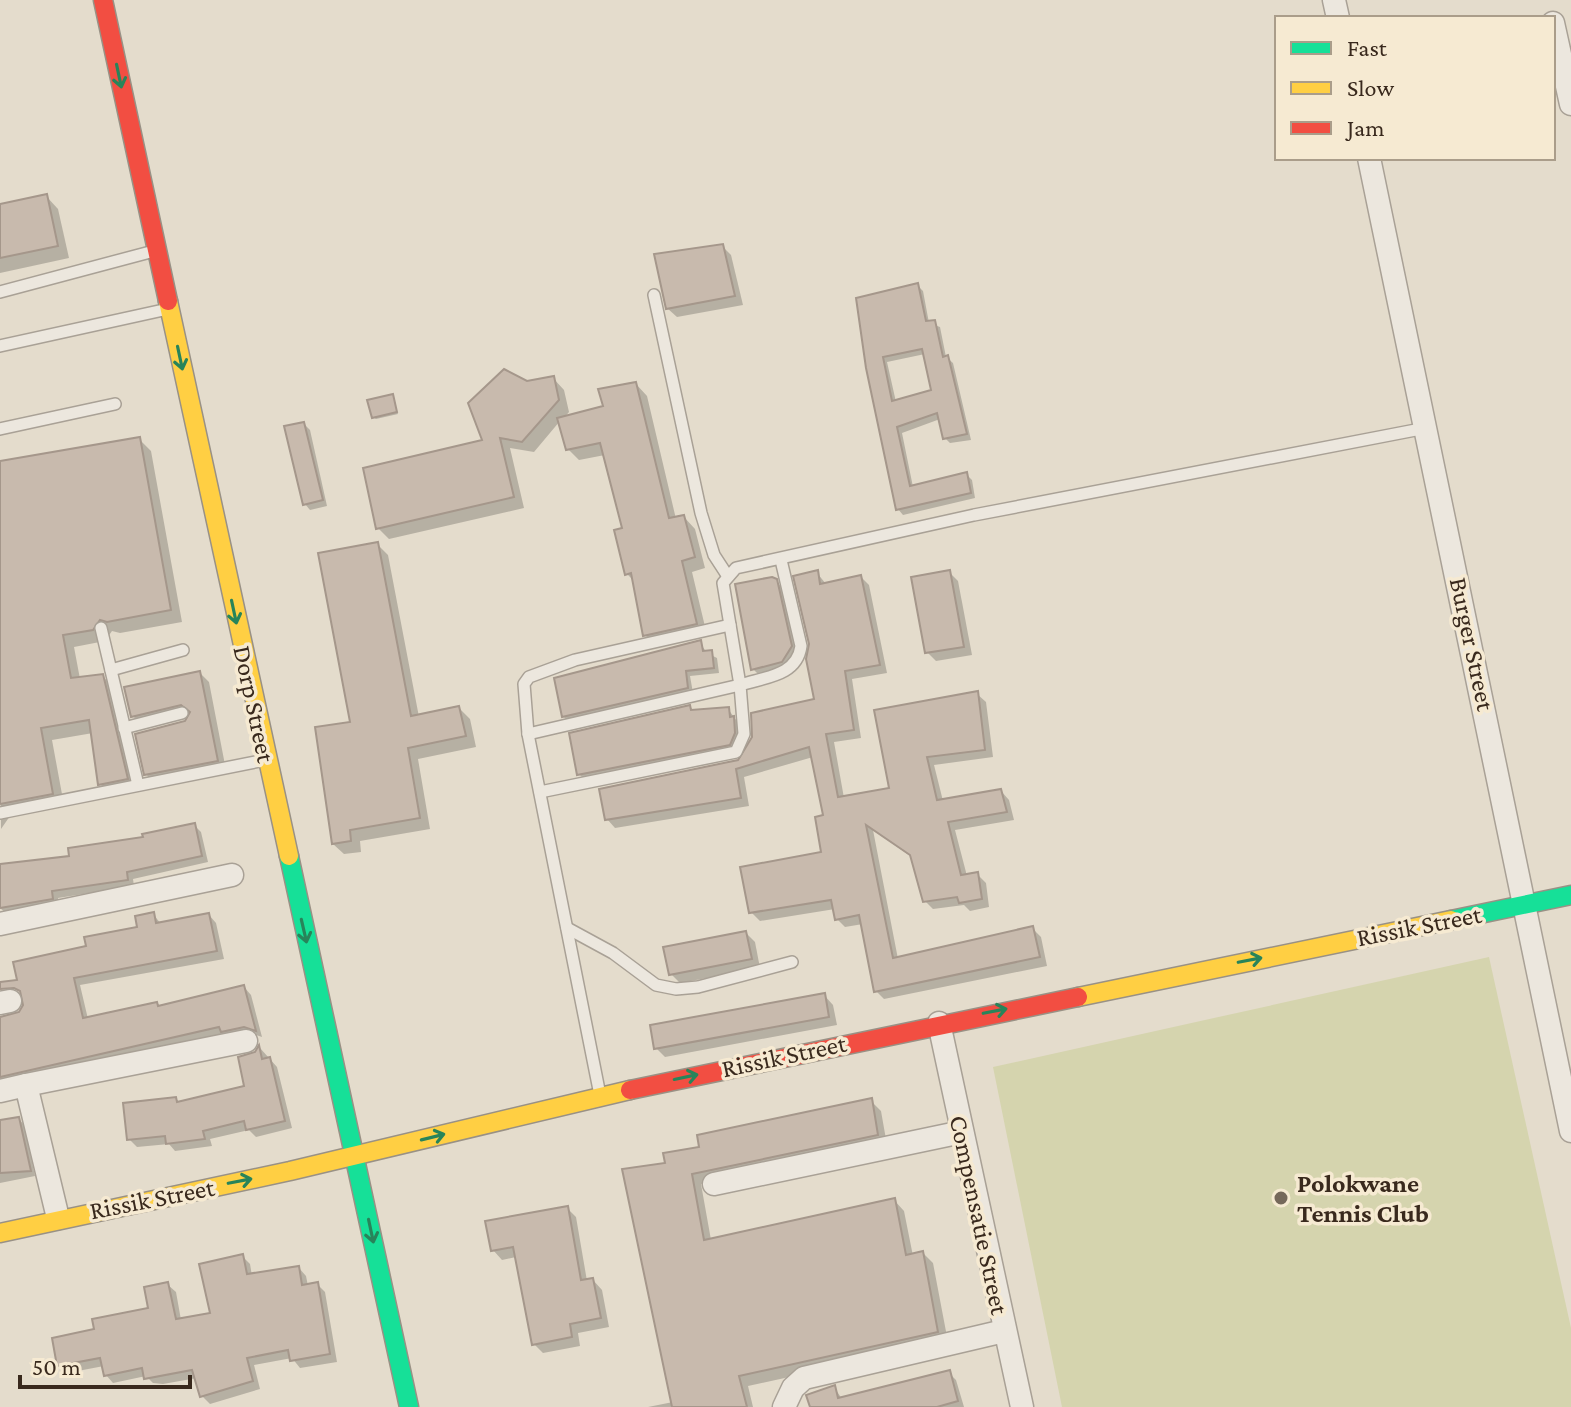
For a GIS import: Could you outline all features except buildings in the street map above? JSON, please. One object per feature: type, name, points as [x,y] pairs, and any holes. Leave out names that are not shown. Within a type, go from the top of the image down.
[{"type":"street","name":"Dorp Street","points":[[103,0],[266,759],[357,1154],[409,1407]]},
{"type":"street","points":[[1555,32],[1571,104]]},
{"type":"street","name":"Burger Street","points":[[1369,160],[1571,1131]]},
{"type":"street","points":[[0,924],[232,875]]},
{"type":"street","name":"Rissik Street","points":[[0,1233],[357,1154],[600,1096],[939,1023],[1571,895]]},
{"type":"street","name":"Compensatie Street","points":[[939,1023],[1022,1407]]},
{"type":"street","points":[[0,1091],[246,1041]]},
{"type":"street","points":[[26,1085],[58,1218]]},
{"type":"street","points":[[714,1184],[962,1132]]},
{"type":"street","points":[[784,1407],[793,1388],[804,1378],[1004,1331]]},
{"type":"lane","points":[[0,292],[157,250]]},
{"type":"lane","points":[[654,295],[701,513],[714,555],[727,575]]},
{"type":"lane","points":[[0,346],[169,309]]},
{"type":"lane","points":[[0,429],[115,404]]},
{"type":"lane","points":[[540,792],[736,752],[744,734],[740,685],[723,583],[736,568],[974,515],[1426,428]]},
{"type":"lane","points":[[528,734],[740,685],[794,667],[801,646],[781,560]]},
{"type":"lane","points":[[600,1096],[528,734],[524,693],[529,677],[575,660],[730,625]]},
{"type":"lane","points":[[101,628],[138,785]]},
{"type":"lane","points":[[111,670],[183,650]]},
{"type":"lane","points":[[124,728],[182,713]]},
{"type":"lane","points":[[0,813],[266,759]]},
{"type":"lane","points":[[567,928],[613,953],[656,985],[676,989],[698,987],[792,962]]},
{"type":"green space","name":"Polokwane Tennis Club","points":[[1489,957],[1571,1328],[1571,1407],[1062,1407],[993,1067]]},
{"type":"traffic: fast","points":[[289,856],[409,1407]]},
{"type":"traffic: fast","points":[[1451,920],[1571,895]]},
{"type":"traffic: slow","points":[[168,301],[289,856]]},
{"type":"traffic: slow","points":[[1078,997],[1451,920]]},
{"type":"traffic: slow","points":[[0,1233],[290,1171],[630,1090]]},
{"type":"traffic: jam","points":[[103,0],[168,301]]},
{"type":"traffic: jam","points":[[630,1090],[1078,997]]},
{"type":"place","name":"Polokwane Tennis Club","points":[[1281,1198]]}]
